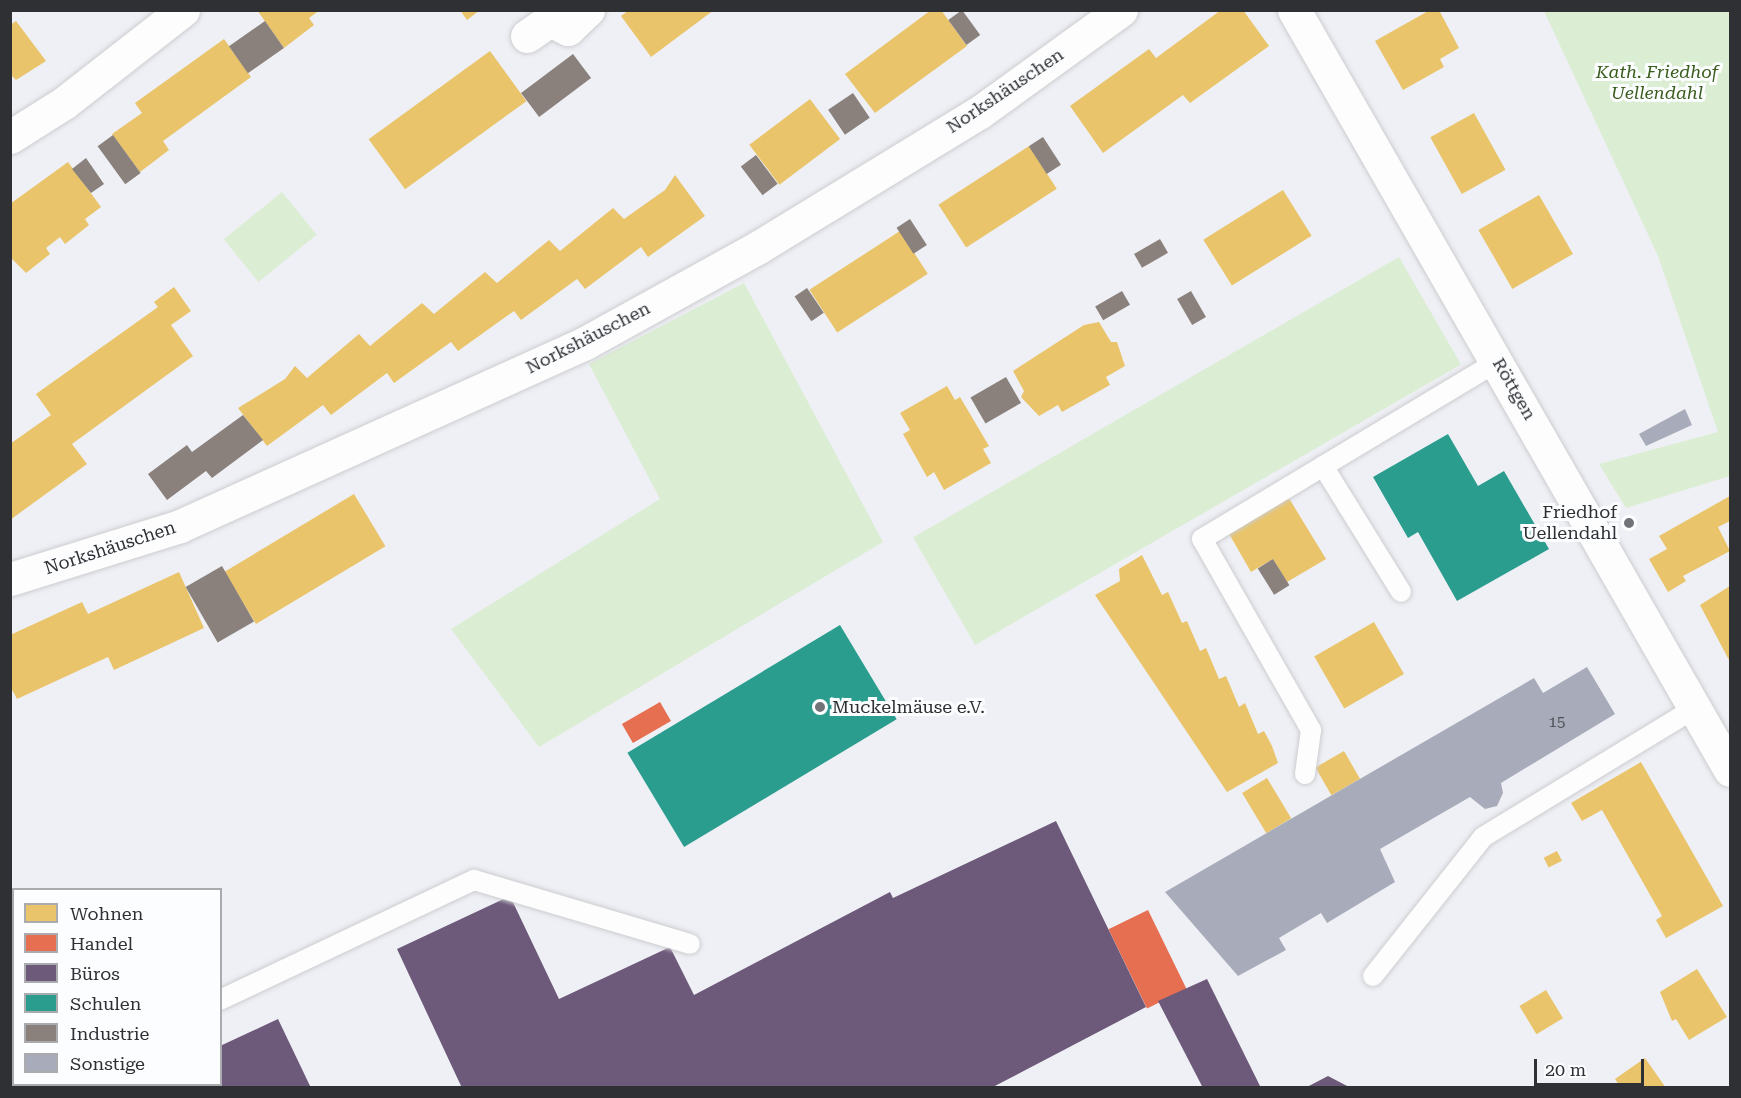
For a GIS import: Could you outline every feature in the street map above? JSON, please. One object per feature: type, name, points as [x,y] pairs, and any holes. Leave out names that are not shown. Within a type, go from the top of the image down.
[{"type":"street","points":[[10,137],[64,103],[183,10]]},
{"type":"street","points":[[526,36],[550,20],[568,29],[588,10]]},
{"type":"street","name":"Norkshäuschen","points":[[10,579],[180,526],[585,343],[757,248],[970,118],[1120,10]]},
{"type":"street","name":"Röttgen","points":[[1294,10],[1498,361],[1731,770]]},
{"type":"lane","points":[[1305,774],[1311,729],[1202,539],[1498,361]]},
{"type":"lane","points":[[1323,466],[1401,592]]},
{"type":"lane","points":[[1373,976],[1483,837],[1695,708]]},
{"type":"lane","points":[[222,999],[474,880],[690,944]]},
{"type":"green space","name":"Kath. Friedhof Uellendahl","points":[[1544,11],[1730,11],[1730,476],[1626,508],[1599,464],[1718,432],[1658,256]]},
{"type":"green space","points":[[282,192],[317,235],[258,282],[224,239]]},
{"type":"green space","points":[[1399,257],[1461,364],[975,645],[913,538]]},
{"type":"green space","points":[[744,283],[883,542],[539,747],[451,629],[660,499],[589,364]]},
{"type":"building: Wohnen","points":[[257,10],[320,10],[309,18],[314,25],[284,48]]},
{"type":"building: Wohnen","points":[[460,10],[480,10],[467,20]]},
{"type":"building: Wohnen","points":[[629,10],[714,10],[651,57],[621,16]]},
{"type":"building: Wohnen","points":[[931,10],[941,10],[967,46],[875,113],[845,74]]},
{"type":"building: Wohnen","points":[[1221,10],[1243,10],[1269,46],[1190,103],[1183,95],[1103,153],[1070,106],[1149,49],[1156,58]]},
{"type":"building: Wohnen","points":[[1430,10],[1439,10],[1459,48],[1440,59],[1444,67],[1403,90],[1375,41]]},
{"type":"building: Wohnen","points":[[16,21],[46,61],[16,80],[10,74],[10,25]]},
{"type":"building: Wohnen","points":[[224,39],[251,77],[163,141],[169,150],[140,172],[112,134],[142,113],[135,103]]},
{"type":"building: Wohnen","points":[[490,51],[526,101],[405,189],[369,139]]},
{"type":"building: Wohnen","points":[[810,99],[840,139],[779,185],[749,145]]},
{"type":"building: Wohnen","points":[[1474,113],[1506,170],[1462,194],[1430,137]]},
{"type":"building: Wohnen","points":[[1029,146],[1057,189],[966,248],[938,205]]},
{"type":"building: Wohnen","points":[[68,162],[101,207],[85,219],[89,225],[65,244],[60,237],[46,248],[50,254],[26,273],[10,257],[10,204]]},
{"type":"building: Wohnen","points":[[675,175],[705,216],[648,257],[641,247],[585,289],[577,279],[521,320],[514,311],[458,351],[451,342],[394,383],[387,373],[331,415],[323,405],[267,446],[238,408],[285,379],[295,366],[307,378],[359,334],[370,346],[422,303],[434,314],[485,272],[497,283],[549,240],[560,251],[613,208],[624,219],[665,190]]},
{"type":"building: Wohnen","points":[[1283,190],[1312,236],[1232,286],[1203,240]]},
{"type":"building: Wohnen","points":[[1539,195],[1573,254],[1512,289],[1478,230]]},
{"type":"building: Wohnen","points":[[900,231],[928,274],[837,333],[809,290]]},
{"type":"building: Wohnen","points":[[174,287],[191,311],[171,325],[193,356],[72,444],[87,464],[10,520],[10,444],[51,415],[36,394],[158,307],[154,302]]},
{"type":"building: Wohnen","points":[[1099,322],[1111,342],[1117,342],[1125,366],[1106,377],[1110,385],[1062,412],[1058,405],[1039,416],[1021,397],[1024,391],[1013,371],[1084,325]]},
{"type":"building: Wohnen","points":[[947,386],[955,400],[960,397],[989,446],[983,449],[991,463],[944,490],[934,472],[927,477],[903,434],[910,430],[900,413]]},
{"type":"building: Wohnen","points":[[354,494],[385,546],[256,624],[225,572]]},
{"type":"building: Wohnen","points":[[1287,495],[1326,559],[1287,582],[1273,559],[1251,572],[1228,532]]},
{"type":"building: Wohnen","points":[[1730,496],[1730,521],[1718,527],[1730,551],[1683,576],[1686,581],[1668,592],[1649,559],[1667,549],[1659,536]]},
{"type":"building: Wohnen","points":[[1142,555],[1162,595],[1168,592],[1182,623],[1187,621],[1200,651],[1206,648],[1219,679],[1226,676],[1239,707],[1245,703],[1258,734],[1264,731],[1272,746],[1278,763],[1227,792],[1095,595],[1120,581],[1119,569]]},
{"type":"building: Wohnen","points":[[179,572],[204,628],[114,670],[108,657],[17,699],[10,686],[10,635],[82,602],[88,614]]},
{"type":"building: Wohnen","points":[[1730,586],[1730,662],[1700,605]]},
{"type":"building: Wohnen","points":[[1374,622],[1404,674],[1344,708],[1314,656]]},
{"type":"building: Wohnen","points":[[1344,751],[1360,779],[1331,795],[1315,768]]},
{"type":"building: Wohnen","points":[[1641,762],[1723,906],[1666,938],[1656,920],[1662,916],[1602,810],[1582,821],[1571,803]]},
{"type":"building: Wohnen","points":[[1267,778],[1291,818],[1266,833],[1242,793]]},
{"type":"building: Wohnen","points":[[1557,851],[1562,861],[1549,868],[1544,858]]},
{"type":"building: Wohnen","points":[[1697,969],[1727,1017],[1689,1040],[1676,1019],[1672,1021],[1660,992]]},
{"type":"building: Wohnen","points":[[1546,990],[1563,1018],[1536,1034],[1519,1006]]},
{"type":"building: Wohnen","points":[[1645,1058],[1666,1088],[1621,1088],[1615,1079]]},
{"type":"building: Handel","points":[[660,702],[671,721],[633,743],[622,724]]},
{"type":"building: Handel","points":[[1148,910],[1187,989],[1147,1008],[1108,929]]},
{"type":"building: Büros","points":[[1056,821],[1146,1007],[991,1088],[462,1088],[397,949],[510,896],[559,999],[670,947],[694,995],[890,892],[893,898]]},
{"type":"building: Büros","points":[[1207,979],[1261,1088],[1203,1088],[1158,1001]]},
{"type":"building: Büros","points":[[278,1019],[311,1088],[217,1088],[217,1086],[222,1086],[222,1045]]},
{"type":"building: Büros","points":[[1328,1076],[1351,1088],[1305,1088]]},
{"type":"building: Schulen","points":[[1448,434],[1478,486],[1504,471],[1549,549],[1457,601],[1418,532],[1408,538],[1373,477]]},
{"type":"building: Schulen","points":[[840,625],[897,719],[684,847],[627,753]]},
{"type":"building: Industrie","points":[[962,10],[980,35],[966,45],[948,20]]},
{"type":"building: Industrie","points":[[265,21],[284,48],[248,73],[229,46]]},
{"type":"building: Industrie","points":[[573,54],[591,78],[539,117],[521,93]]},
{"type":"building: Industrie","points":[[853,93],[870,118],[845,135],[828,110]]},
{"type":"building: Industrie","points":[[113,135],[141,173],[125,184],[98,146]]},
{"type":"building: Industrie","points":[[1043,137],[1061,165],[1047,174],[1029,146]]},
{"type":"building: Industrie","points":[[756,155],[778,184],[762,195],[741,166]]},
{"type":"building: Industrie","points":[[86,158],[104,184],[91,193],[72,169]]},
{"type":"building: Industrie","points":[[910,219],[927,245],[913,254],[897,228]]},
{"type":"building: Industrie","points":[[1160,239],[1168,253],[1142,268],[1134,254]]},
{"type":"building: Industrie","points":[[807,288],[824,313],[811,321],[795,296]]},
{"type":"building: Industrie","points":[[1122,291],[1130,305],[1103,320],[1095,306]]},
{"type":"building: Industrie","points":[[1191,291],[1206,317],[1192,325],[1177,299]]},
{"type":"building: Industrie","points":[[1006,377],[1021,403],[985,423],[970,398]]},
{"type":"building: Industrie","points":[[243,415],[263,440],[212,478],[206,471],[167,500],[148,474],[187,445],[192,452]]},
{"type":"building: Industrie","points":[[1273,559],[1289,585],[1274,595],[1258,569]]},
{"type":"building: Industrie","points":[[222,566],[254,621],[218,642],[186,587]]},
{"type":"building: Sonstige","points":[[1685,409],[1692,425],[1646,446],[1639,434]]},
{"type":"building: Sonstige","points":[[1587,667],[1615,714],[1501,783],[1503,793],[1497,806],[1485,809],[1470,797],[1380,849],[1395,882],[1327,923],[1321,913],[1279,938],[1286,950],[1238,976],[1165,892],[1534,678],[1543,693]]},
{"type":"place","name":"Friedhof Uellendahl","points":[[1629,523]]},
{"type":"place","name":"Muckelmäuse e.V.","points":[[820,707]]}]
